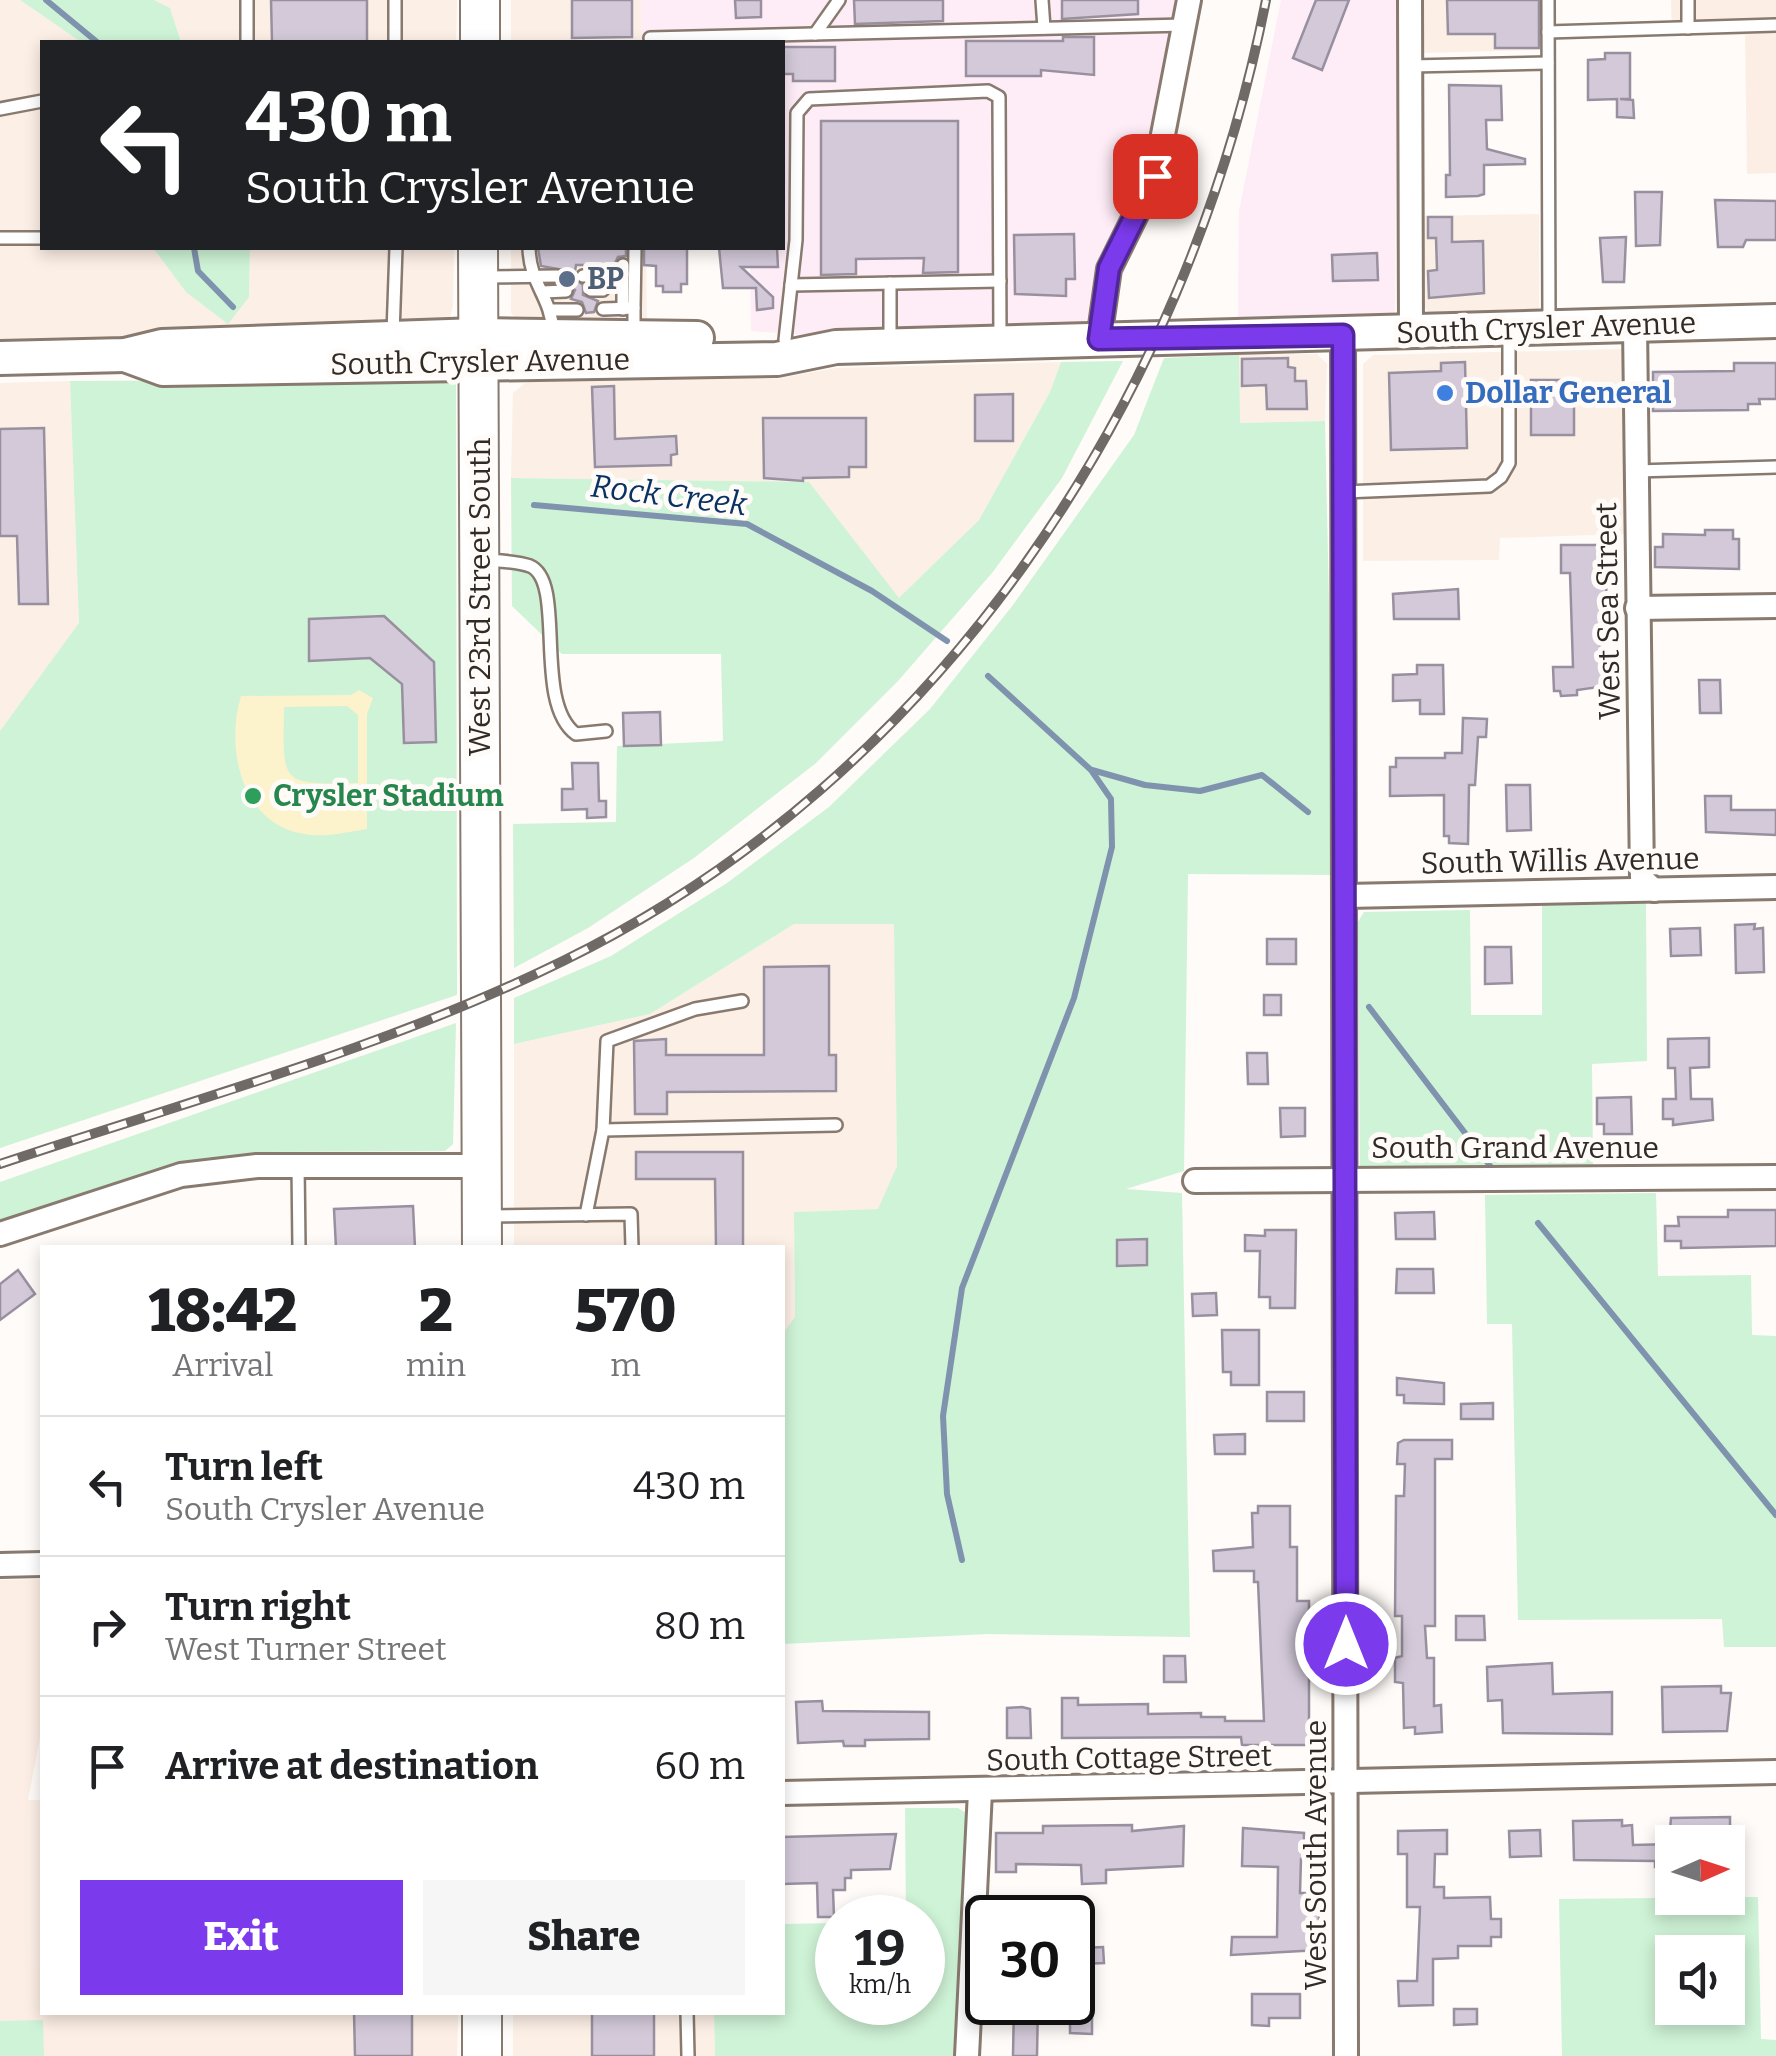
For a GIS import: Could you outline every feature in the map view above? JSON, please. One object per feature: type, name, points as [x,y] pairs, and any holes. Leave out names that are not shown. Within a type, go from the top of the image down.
[{"type":"main road","points":[[480,0],[480,40]]},
{"type":"main road","name":"West 23rd Street South","points":[[478,262],[482,1232]]},
{"type":"main road","name":"South Crysler Avenue","points":[[125,355],[163,369],[478,348],[552,323],[621,314],[836,348]]},
{"type":"main road","name":"South Crysler Avenue","points":[[0,358],[125,355],[162,346],[393,338],[478,348],[777,358],[836,348],[890,346],[1776,321]]},
{"type":"main road","points":[[482,2015],[482,2056]]},
{"type":"street","points":[[1099,339],[1109,268],[1155,176],[1190,0]]},
{"type":"street","points":[[1410,0],[1411,332]]},
{"type":"street","name":"West Sea Street","points":[[1635,326],[1642,879],[1654,890]]},
{"type":"street","name":"West South Avenue","points":[[1343,335],[1346,2056]]},
{"type":"street","points":[[1638,608],[1776,606]]},
{"type":"street","name":"South Willis Avenue","points":[[1346,896],[1776,886]]},
{"type":"street","points":[[0,1234],[172,1176],[298,1165],[482,1166]]},
{"type":"street","name":"South Grand Avenue","points":[[1194,1181],[1776,1177]]},
{"type":"street","points":[[0,1565],[40,1564]]},
{"type":"street","name":"South Cottage Street","points":[[785,1793],[1776,1772]]},
{"type":"street","points":[[967,2056],[980,1791]]},
{"type":"lane","points":[[247,40],[248,0]]},
{"type":"lane","points":[[394,0],[396,40]]},
{"type":"lane","points":[[815,34],[839,0]]},
{"type":"lane","points":[[1042,0],[1044,28]]},
{"type":"lane","points":[[1548,0],[1549,328]]},
{"type":"lane","points":[[1688,0],[1688,28]]},
{"type":"lane","points":[[650,38],[1184,25]]},
{"type":"lane","points":[[1548,32],[1776,26]]},
{"type":"lane","points":[[1411,66],[1548,63]]},
{"type":"lane","points":[[785,340],[791,285],[797,113],[809,99],[988,91],[998,97],[1000,342]]},
{"type":"lane","points":[[0,110],[40,101]]},
{"type":"lane","points":[[0,238],[40,238]]},
{"type":"lane","points":[[393,338],[396,250]]},
{"type":"lane","points":[[529,250],[530,275],[542,292],[552,323],[577,310]]},
{"type":"lane","points":[[621,314],[635,250]]},
{"type":"lane","points":[[478,262],[530,275],[553,272]]},
{"type":"lane","points":[[621,314],[623,265]]},
{"type":"lane","points":[[582,276],[596,275],[597,290],[621,314]]},
{"type":"lane","points":[[791,285],[1000,281]]},
{"type":"lane","points":[[890,283],[890,346]]},
{"type":"lane","points":[[542,292],[566,291]]},
{"type":"lane","points":[[1344,492],[1489,486],[1501,478],[1508,463],[1509,329]]},
{"type":"lane","points":[[1636,471],[1776,467]]},
{"type":"lane","points":[[480,559],[529,566],[539,572],[546,592],[558,713],[576,734],[606,731]]},
{"type":"lane","points":[[586,1215],[602,1130],[607,1040],[696,1009],[742,1001]]},
{"type":"lane","points":[[602,1130],[836,1125]]},
{"type":"lane","points":[[298,1165],[298,1245]]},
{"type":"lane","points":[[482,1232],[586,1215],[631,1214],[632,1245]]},
{"type":"lane","points":[[688,2015],[688,2056]]},
{"type":"shaded area","points":[[0,0],[20,0],[78,40],[40,40],[40,250],[154,250],[186,292],[249,297],[250,250],[454,250],[453,307],[448,323],[0,345]]},
{"type":"shaded area","points":[[154,0],[457,0],[456,40],[180,40],[170,8]]},
{"type":"shaded area","points":[[511,0],[641,0],[642,40],[511,40]]},
{"type":"shaded area","points":[[641,0],[1180,0],[1139,188],[1110,247],[1087,319],[1076,326],[809,335],[751,331],[750,250],[785,250],[785,40],[642,40]]},
{"type":"shaded area","points":[[1281,0],[1397,0],[1395,311],[1382,321],[1238,324],[1239,211]]},
{"type":"shaded area","points":[[1423,0],[1540,0],[1540,50],[1424,53]]},
{"type":"shaded area","points":[[1671,0],[1776,0],[1776,173],[1747,174],[1745,35],[1672,36]]},
{"type":"shaded area","points":[[1539,214],[1539,311],[1430,313],[1423,306],[1422,216]]},
{"type":"shaded area","points":[[511,250],[646,250],[647,327],[523,325],[511,313]]},
{"type":"shaded area","points":[[1624,349],[1626,534],[1500,538],[1499,560],[1363,561],[1363,364],[1373,355]]},
{"type":"shaded area","points":[[1317,354],[1327,364],[1325,421],[1239,423],[1239,355]]},
{"type":"shaded area","points":[[1061,362],[1050,392],[979,520],[899,599],[808,482],[511,478],[513,393],[525,383],[549,378],[775,379],[836,368]]},
{"type":"shaded area","points":[[70,381],[79,624],[0,731],[0,383]]},
{"type":"shaded area","points":[[794,924],[895,924],[897,1166],[879,1209],[794,1212],[795,1318],[785,1334],[785,1245],[514,1245],[514,1044],[650,1014]]},
{"type":"shaded area","points":[[40,1579],[40,1737],[28,1800],[29,1967],[40,1968],[40,2015],[458,2015],[457,2056],[0,2056],[0,1580]]},
{"type":"shaded area","points":[[28,1800],[40,1800],[40,1968],[29,1968]]},
{"type":"shaded area","points":[[513,2015],[714,2015],[715,2056],[513,2056]]},
{"type":"green space","points":[[20,0],[154,0],[170,8],[180,40],[78,40]]},
{"type":"green space","points":[[154,250],[250,250],[249,297],[228,324],[186,292]]},
{"type":"green space","points":[[1239,355],[1240,423],[1325,421],[1335,875],[1188,874],[1184,1171],[1126,1189],[1182,1193],[1190,1637],[988,1634],[785,1644],[785,1331],[795,1317],[794,1212],[878,1209],[897,1166],[894,924],[794,924],[650,1014],[514,1044],[514,998],[611,956],[727,883],[829,807],[930,709],[1013,605],[1134,435],[1164,358]]},
{"type":"green space","points":[[1123,361],[1062,478],[992,573],[898,681],[816,763],[694,858],[588,928],[514,968],[513,824],[616,822],[617,746],[723,741],[721,654],[562,654],[512,606],[511,478],[809,482],[899,598],[979,520],[1050,392],[1061,362]]},
{"type":"green space","points":[[456,379],[457,995],[0,1148],[0,731],[79,623],[70,381]]},
{"type":"green space","points":[[1646,901],[1647,1061],[1592,1064],[1593,1165],[1370,1172],[1360,1166],[1358,922],[1364,912],[1470,910],[1471,1015],[1542,1015],[1542,905]]},
{"type":"green space","points":[[456,1023],[453,1144],[445,1151],[261,1152],[186,1163],[0,1221],[0,1182]]},
{"type":"green space","points":[[1656,1193],[1658,1276],[1751,1275],[1752,1335],[1776,1336],[1776,1647],[1724,1647],[1722,1619],[1518,1620],[1512,1324],[1487,1324],[1485,1195]]},
{"type":"green space","points":[[905,1808],[958,1808],[968,1814],[954,2056],[715,2056],[714,2015],[785,2015],[785,1924],[815,1923],[815,2025],[945,2025],[945,1895],[906,1895]]},
{"type":"green space","points":[[1745,1897],[1758,1897],[1761,2039],[1776,2040],[1776,2056],[1562,2056],[1559,1899],[1655,1898],[1655,1915],[1745,1915]]},
{"type":"green space","points":[[43,2020],[44,2056],[0,2056],[0,2021]]},
{"type":"sand","points":[[359,690],[373,698],[367,714],[367,829],[319,835],[283,827],[265,816],[243,781],[235,738],[241,696],[351,695]],"holes":[[[347,706],[358,715],[358,783],[313,783],[291,775],[284,752],[284,707]]]},
{"type":"building","points":[[271,0],[367,0],[367,40],[272,40]]},
{"type":"building","points":[[572,0],[632,0],[632,37],[572,38]]},
{"type":"building","points":[[735,0],[761,0],[761,17],[736,18]]},
{"type":"building","points":[[854,0],[943,0],[943,21],[855,24]]},
{"type":"building","points":[[1062,0],[1138,0],[1138,14],[1062,19]]},
{"type":"building","points":[[1316,0],[1349,0],[1322,70],[1293,58]]},
{"type":"building","points":[[1447,0],[1539,0],[1539,48],[1495,48],[1495,34],[1448,34]]},
{"type":"building","points":[[1063,37],[1094,37],[1094,75],[1041,70],[1041,76],[966,76],[966,41],[1063,41]]},
{"type":"building","points":[[785,47],[835,47],[835,81],[793,81],[793,74],[785,74]]},
{"type":"building","points":[[1605,53],[1630,53],[1630,99],[1620,99],[1633,100],[1634,118],[1617,117],[1617,99],[1588,100],[1588,60],[1605,59]]},
{"type":"building","points":[[1449,85],[1501,86],[1502,120],[1486,120],[1487,149],[1525,159],[1525,164],[1484,165],[1484,194],[1478,196],[1446,197],[1446,175],[1450,175]]},
{"type":"building","points":[[821,121],[958,121],[958,272],[923,273],[924,258],[856,259],[856,274],[821,275]]},
{"type":"building","points":[[1635,192],[1662,192],[1660,245],[1636,246]]},
{"type":"building","points":[[1715,200],[1776,201],[1776,240],[1746,240],[1743,247],[1718,247]]},
{"type":"building","points":[[1428,217],[1452,217],[1452,242],[1483,241],[1484,293],[1429,298],[1428,271],[1437,270],[1436,238],[1428,238]]},
{"type":"building","points":[[1074,234],[1075,279],[1066,279],[1066,296],[1015,294],[1014,235]]},
{"type":"building","points":[[1626,237],[1624,282],[1603,282],[1600,238]]},
{"type":"building","points":[[538,250],[626,250],[626,256],[618,257],[614,265],[576,265],[574,278],[583,285],[583,295],[598,301],[594,312],[586,313],[582,302],[571,299],[575,290],[564,282],[564,270],[541,266]]},
{"type":"building","points":[[644,250],[687,250],[687,284],[681,284],[681,292],[663,292],[663,286],[656,286],[656,266],[644,265]]},
{"type":"building","points":[[719,250],[777,250],[778,267],[741,267],[773,297],[773,308],[757,310],[756,288],[723,288]]},
{"type":"building","points":[[1377,253],[1378,280],[1333,281],[1332,255]]},
{"type":"building","points":[[1288,358],[1288,367],[1295,368],[1295,381],[1306,381],[1307,409],[1267,409],[1266,385],[1242,386],[1242,359]]},
{"type":"building","points":[[1465,362],[1467,448],[1391,450],[1389,373],[1441,371],[1441,363]]},
{"type":"building","points":[[1734,363],[1776,363],[1776,399],[1759,399],[1760,404],[1748,404],[1748,410],[1653,411],[1653,372],[1734,371]]},
{"type":"building","points":[[1531,380],[1574,380],[1574,435],[1531,435]]},
{"type":"building","points":[[614,386],[615,439],[676,436],[677,454],[671,455],[671,465],[595,467],[592,387]]},
{"type":"building","points":[[1013,394],[1013,441],[975,441],[975,395]]},
{"type":"building","points":[[763,418],[866,418],[866,467],[849,467],[849,477],[803,481],[764,478]]},
{"type":"building","points":[[44,428],[48,604],[19,604],[17,536],[0,536],[0,429]]},
{"type":"building","points":[[1705,530],[1733,530],[1733,539],[1739,539],[1739,569],[1655,567],[1655,547],[1663,547],[1663,534],[1705,535]]},
{"type":"building","points":[[1561,545],[1600,545],[1600,582],[1606,582],[1607,611],[1600,611],[1601,668],[1606,668],[1606,686],[1561,696],[1560,691],[1554,691],[1553,667],[1573,667],[1570,573],[1561,573]]},
{"type":"building","points":[[1458,589],[1459,619],[1394,619],[1393,594]]},
{"type":"building","points":[[384,616],[434,662],[436,742],[404,743],[402,684],[370,658],[309,661],[309,619]]},
{"type":"building","points":[[1417,665],[1443,665],[1444,714],[1420,714],[1420,700],[1393,701],[1393,675],[1417,674]]},
{"type":"building","points":[[1699,680],[1720,680],[1721,713],[1700,713]]},
{"type":"building","points":[[660,712],[661,745],[624,746],[623,713]]},
{"type":"building","points":[[1463,718],[1487,719],[1486,737],[1478,737],[1475,785],[1469,785],[1468,844],[1449,843],[1449,836],[1444,836],[1444,795],[1390,796],[1390,767],[1396,767],[1396,758],[1445,758],[1445,753],[1462,753]]},
{"type":"building","points":[[572,763],[598,763],[599,801],[606,801],[606,817],[587,818],[587,809],[562,810],[562,789],[573,789]]},
{"type":"building","points":[[1506,785],[1530,785],[1531,830],[1507,831]]},
{"type":"building","points":[[1705,796],[1731,796],[1731,810],[1776,810],[1776,835],[1706,832]]},
{"type":"building","points":[[1755,924],[1754,929],[1763,928],[1764,972],[1736,973],[1735,925]]},
{"type":"building","points":[[1700,928],[1701,955],[1671,956],[1670,929]]},
{"type":"building","points":[[1267,939],[1296,939],[1296,964],[1267,964]]},
{"type":"building","points":[[1485,947],[1511,947],[1512,983],[1485,984]]},
{"type":"building","points":[[829,966],[829,1055],[836,1055],[836,1091],[667,1092],[667,1114],[635,1114],[634,1041],[666,1039],[666,1055],[764,1055],[764,967]]},
{"type":"building","points":[[1264,995],[1281,995],[1281,1015],[1264,1015]]},
{"type":"building","points":[[1709,1038],[1709,1067],[1690,1068],[1691,1099],[1712,1099],[1713,1120],[1673,1125],[1673,1119],[1663,1119],[1663,1099],[1676,1099],[1675,1068],[1668,1068],[1668,1039]]},
{"type":"building","points":[[1247,1053],[1267,1053],[1268,1084],[1248,1084]]},
{"type":"building","points":[[1631,1097],[1632,1134],[1604,1134],[1604,1124],[1597,1124],[1597,1098]]},
{"type":"building","points":[[1280,1108],[1305,1108],[1305,1136],[1281,1137]]},
{"type":"building","points":[[636,1152],[743,1152],[743,1245],[716,1245],[715,1179],[636,1179]]},
{"type":"building","points":[[413,1206],[415,1245],[336,1245],[334,1209]]},
{"type":"building","points":[[1728,1210],[1776,1210],[1776,1246],[1681,1248],[1681,1241],[1665,1241],[1665,1226],[1679,1226],[1678,1217],[1728,1217]]},
{"type":"building","points":[[1434,1212],[1435,1239],[1396,1239],[1395,1213]]},
{"type":"building","points":[[1265,1230],[1296,1230],[1295,1308],[1270,1308],[1270,1297],[1259,1297],[1260,1251],[1245,1251],[1245,1235],[1265,1236]]},
{"type":"building","points":[[1147,1239],[1147,1265],[1117,1266],[1117,1240]]},
{"type":"building","points":[[1397,1269],[1433,1269],[1434,1293],[1396,1293]]},
{"type":"building","points":[[18,1270],[35,1294],[0,1320],[0,1284]]},
{"type":"building","points":[[1216,1293],[1217,1315],[1193,1316],[1192,1294]]},
{"type":"building","points":[[1222,1330],[1259,1330],[1259,1385],[1231,1385],[1231,1372],[1223,1372]]},
{"type":"building","points":[[1397,1378],[1444,1383],[1444,1404],[1404,1403],[1404,1395],[1397,1395]]},
{"type":"building","points":[[1267,1392],[1304,1392],[1304,1421],[1267,1421]]},
{"type":"building","points":[[1493,1403],[1493,1419],[1461,1419],[1461,1404]]},
{"type":"building","points":[[1245,1434],[1245,1454],[1215,1454],[1214,1435]]},
{"type":"building","points":[[1452,1440],[1452,1459],[1435,1459],[1435,1626],[1425,1626],[1427,1658],[1434,1658],[1434,1706],[1441,1705],[1442,1732],[1415,1734],[1415,1727],[1404,1728],[1403,1683],[1395,1682],[1395,1658],[1402,1656],[1402,1616],[1395,1616],[1396,1496],[1404,1496],[1405,1464],[1397,1464],[1398,1443]]},
{"type":"building","points":[[1258,1506],[1290,1506],[1290,1547],[1297,1547],[1297,1601],[1309,1601],[1309,1745],[1242,1745],[1241,1737],[1062,1738],[1062,1698],[1078,1698],[1078,1705],[1148,1704],[1148,1714],[1201,1713],[1201,1717],[1225,1717],[1225,1721],[1264,1721],[1258,1582],[1254,1582],[1254,1571],[1214,1571],[1213,1551],[1253,1547],[1252,1513],[1258,1513]]},
{"type":"building","points":[[1456,1616],[1484,1616],[1485,1640],[1456,1640]]},
{"type":"building","points":[[1164,1656],[1185,1656],[1186,1682],[1164,1682]]},
{"type":"building","points":[[1552,1663],[1553,1694],[1612,1692],[1612,1734],[1503,1733],[1502,1700],[1488,1701],[1487,1667]]},
{"type":"building","points":[[1721,1686],[1721,1693],[1731,1693],[1727,1731],[1663,1732],[1662,1687]]},
{"type":"building","points":[[822,1701],[823,1711],[929,1712],[929,1739],[865,1740],[865,1746],[844,1746],[843,1741],[798,1743],[796,1702]]},
{"type":"building","points":[[1007,1708],[1030,1709],[1031,1738],[1007,1738]]},
{"type":"building","points":[[1730,1817],[1730,1825],[1670,1825],[1671,1818]]},
{"type":"building","points":[[1622,1820],[1622,1826],[1632,1825],[1633,1845],[1655,1844],[1655,1861],[1574,1860],[1573,1821]]},
{"type":"building","points":[[1132,1825],[1132,1831],[1184,1826],[1183,1866],[1106,1870],[1106,1883],[1082,1884],[1081,1865],[1016,1864],[1016,1872],[996,1872],[996,1833],[1043,1833],[1043,1826]]},
{"type":"building","points":[[1243,1828],[1304,1833],[1304,1839],[1309,1839],[1308,1859],[1301,1859],[1300,1893],[1319,1893],[1319,1950],[1231,1955],[1232,1937],[1277,1937],[1278,1867],[1242,1866]]},
{"type":"building","points":[[1447,1830],[1447,1854],[1435,1854],[1434,1887],[1444,1887],[1444,1898],[1490,1897],[1491,1919],[1501,1919],[1501,1937],[1491,1937],[1491,1946],[1458,1946],[1458,1958],[1433,1959],[1433,2005],[1399,2006],[1398,1981],[1417,1981],[1420,1907],[1407,1907],[1407,1854],[1398,1854],[1398,1831]]},
{"type":"building","points":[[1540,1830],[1541,1856],[1510,1857],[1509,1831]]},
{"type":"building","points":[[896,1834],[890,1869],[851,1870],[851,1878],[845,1878],[845,1890],[817,1895],[817,1883],[785,1884],[785,1837]]},
{"type":"building","points":[[1095,1947],[1103,1947],[1104,1963],[1095,1963]]},
{"type":"building","points":[[1252,1994],[1300,1994],[1300,2018],[1269,2018],[1269,2026],[1252,2025]]},
{"type":"building","points":[[1454,2009],[1477,2009],[1477,2024],[1454,2025]]},
{"type":"building","points":[[354,2015],[412,2015],[412,2056],[355,2056]]},
{"type":"building","points":[[592,2015],[654,2015],[654,2056],[592,2056]]},
{"type":"building","points":[[1014,2025],[1038,2025],[1037,2056],[1013,2056]]},
{"type":"building","points":[[1070,2025],[1092,2025],[1092,2034],[1070,2033]]},
{"type":"waterway","name":"Rock Creek","points":[[46,0],[95,40]]},
{"type":"waterway","name":"Rock Creek","points":[[194,250],[198,271],[233,307]]},
{"type":"waterway","name":"Rock Creek","points":[[534,505],[747,524],[872,591],[947,641]]},
{"type":"waterway","points":[[962,1560],[947,1494],[943,1416],[962,1288],[1074,998],[1112,847],[1111,799],[1091,770],[988,676]]},
{"type":"waterway","points":[[1092,770],[1145,785],[1200,791],[1262,775],[1308,812]]},
{"type":"waterway","points":[[1369,1007],[1494,1171]]},
{"type":"waterway","points":[[1538,1223],[1776,1515]]},
{"type":"railway","points":[[0,1164],[356,1047],[563,961],[698,884],[820,790],[929,683],[1026,563],[1108,433],[1176,294],[1228,149],[1266,0]]},
{"type":"place","name":"BP","points":[[567,279]]},
{"type":"place","name":"Dollar General","points":[[1445,393]]},
{"type":"place","name":"Crysler Stadium","points":[[253,796]]},
{"type":"route","points":[[1155,176],[1109,268],[1099,339],[1343,335],[1346,1644]]}]
